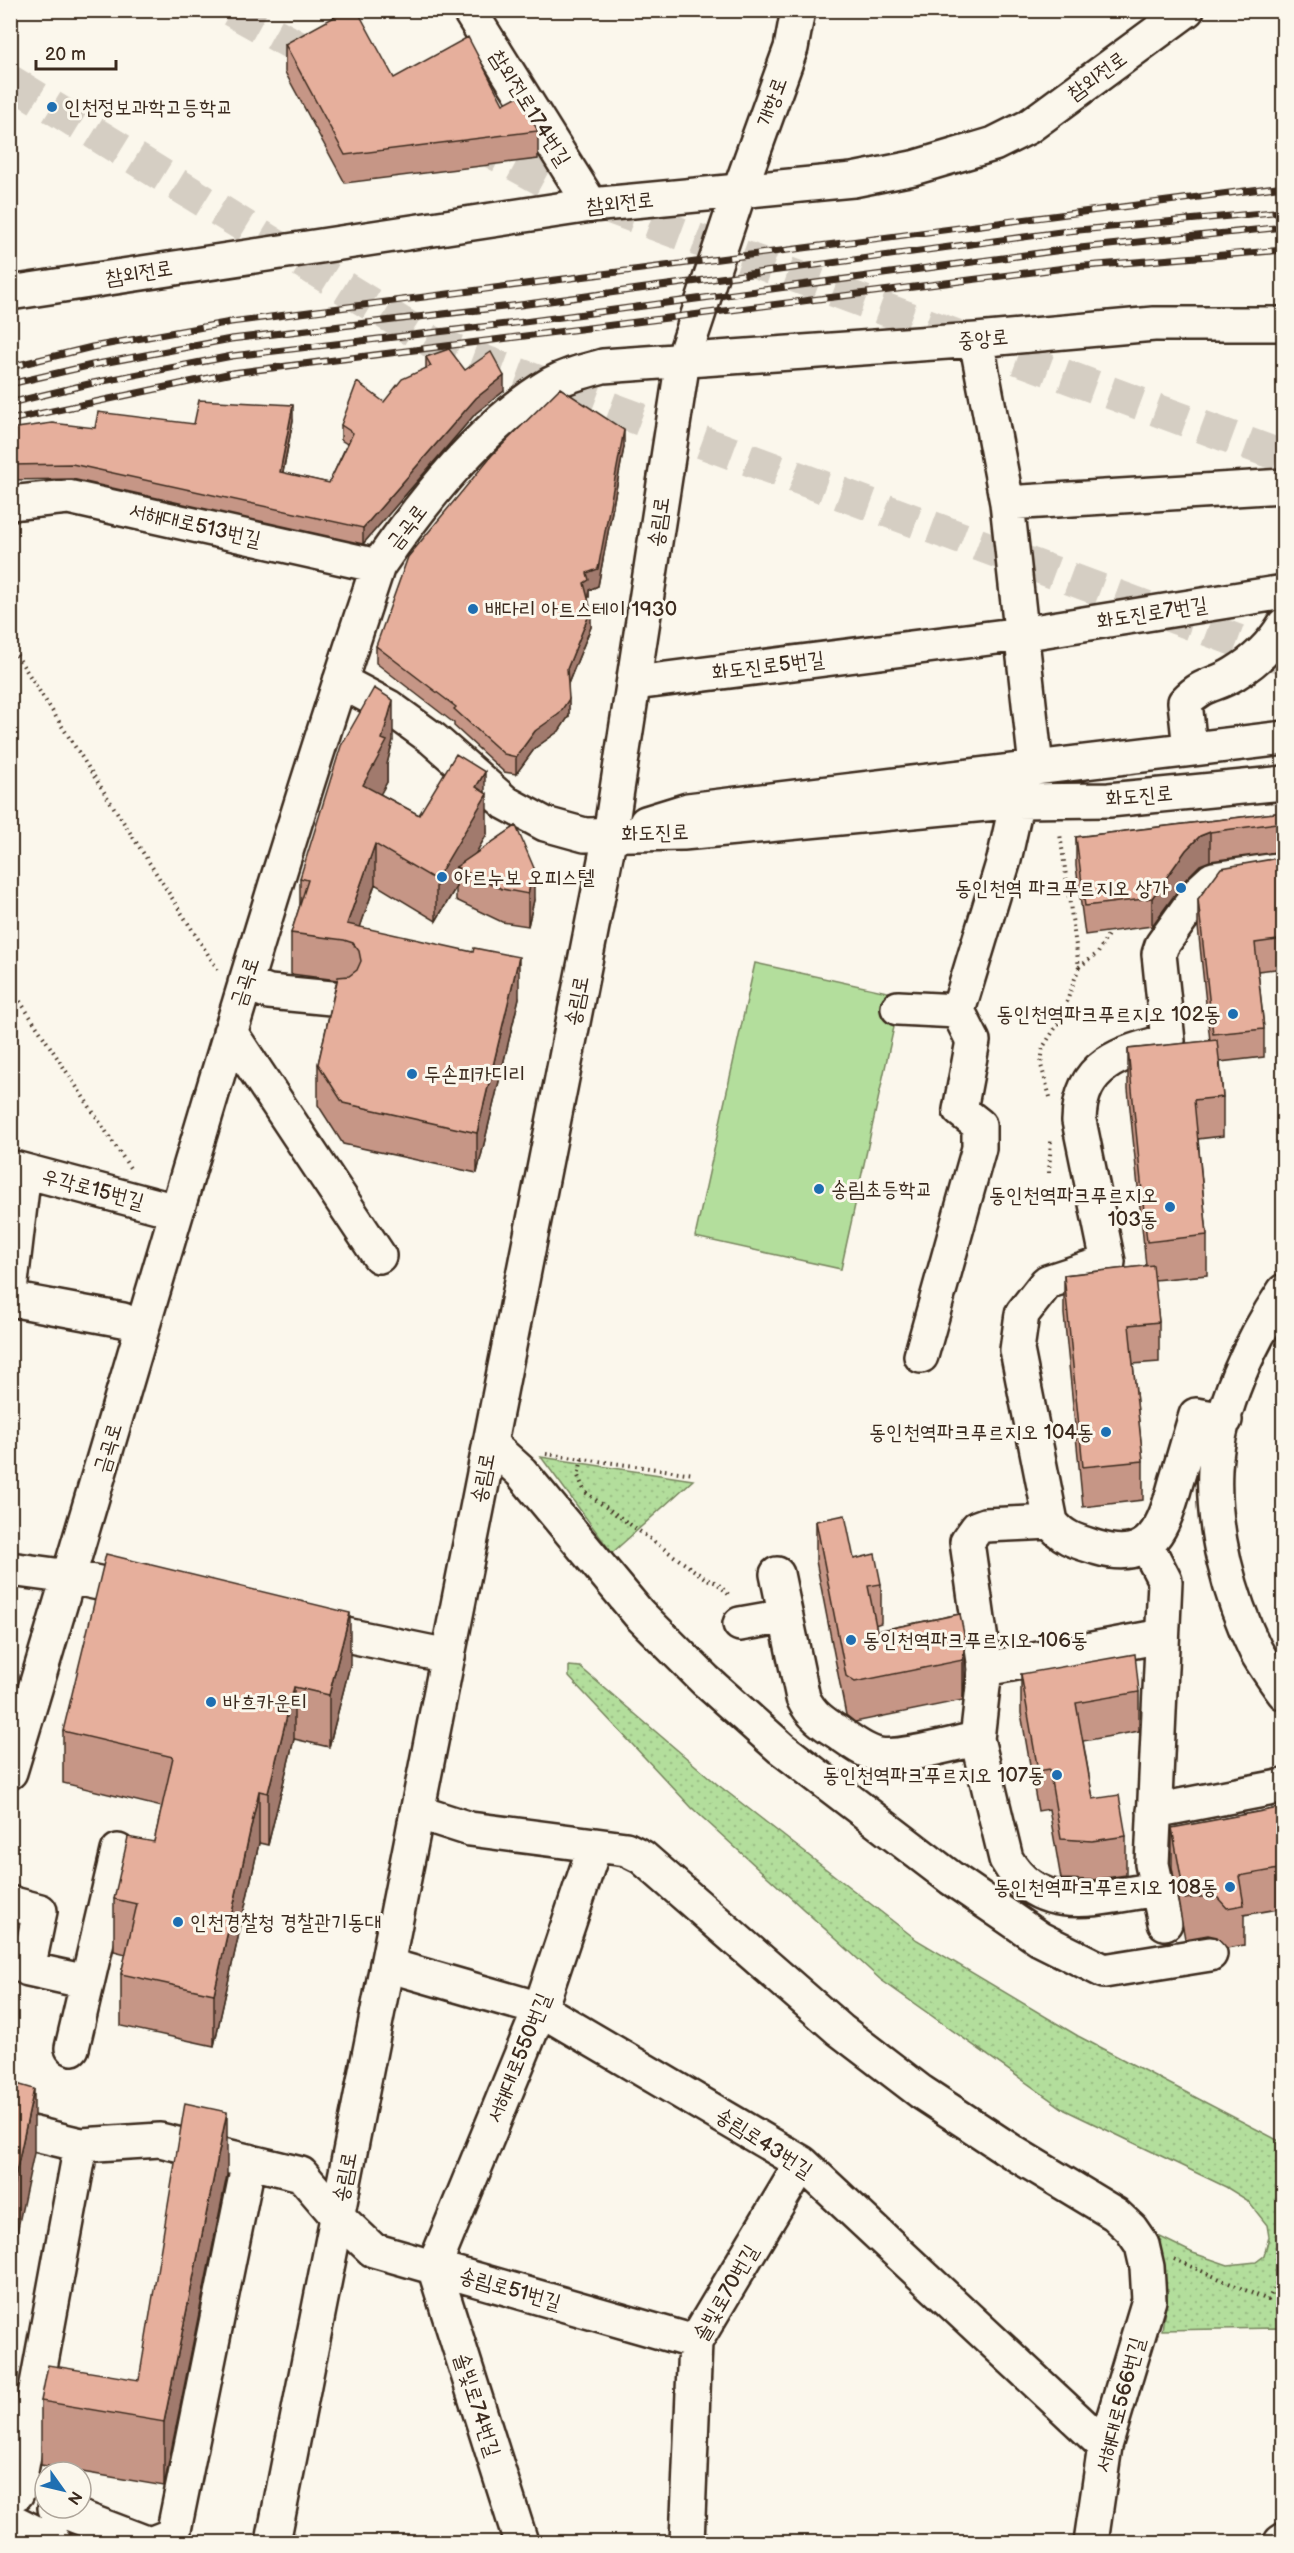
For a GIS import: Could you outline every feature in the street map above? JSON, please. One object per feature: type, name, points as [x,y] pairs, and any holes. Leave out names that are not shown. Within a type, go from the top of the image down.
[{"type":"street","name":"참외전로174번길","points":[[469,10],[591,205]]},
{"type":"street","name":"개항로","points":[[739,192],[791,48],[798,10]]},
{"type":"street","name":"참외전로","points":[[10,293],[591,205],[853,180],[913,168],[994,144],[1028,127],[1187,10]]},
{"type":"street","name":"송림로","points":[[273,2542],[610,835],[683,360],[739,192]]},
{"type":"street","name":"중앙로","points":[[683,360],[976,340],[1154,324],[1284,324]]},
{"type":"street","points":[[976,340],[1007,503],[1036,767]]},
{"type":"street","name":"금곡로","points":[[10,1772],[146,1324],[176,1211],[230,1032],[232,977],[340,681],[378,566],[406,525],[448,476],[487,436],[530,398],[553,383],[579,372],[603,366],[683,360]]},
{"type":"street","points":[[1007,503],[1284,486]]},
{"type":"street","name":"서해대로513번길","points":[[10,503],[68,496],[378,566]]},
{"type":"street","name":"화도진로7번길","points":[[902,649],[1021,634],[1284,592]]},
{"type":"street","points":[[1190,748],[1185,702],[1198,688],[1233,675],[1274,643],[1284,625]]},
{"type":"street","name":"화도진로5번길","points":[[635,683],[902,649]]},
{"type":"street","points":[[340,681],[398,714],[433,739],[506,802],[544,824],[585,835],[610,835]]},
{"type":"street","name":"화도진로","points":[[610,835],[688,810],[1284,738]]},
{"type":"street","name":"화도진로","points":[[610,835],[683,833],[1017,801],[1109,800],[1284,783]]},
{"type":"street","points":[[921,1356],[979,1148],[979,1125],[960,1110],[973,1041],[958,1011],[1004,860],[1017,801]]},
{"type":"street","points":[[1225,1420],[1196,1415],[1167,1516],[1159,1532],[1146,1544],[1131,1552],[1117,1553],[1070,1539],[1059,1533],[1051,1522],[1017,1350],[1022,1314],[1047,1282],[1107,1262],[1079,1121],[1079,1106],[1100,1067],[1112,1058],[1168,1041],[1159,954],[1162,945],[1201,890],[1213,879],[1284,870]]},
{"type":"street","points":[[232,977],[269,992],[342,999]]},
{"type":"street","points":[[898,1008],[958,1011]]},
{"type":"street","points":[[230,1032],[379,1257]]},
{"type":"street","points":[[10,1291],[17,1169]]},
{"type":"street","name":"우각로15번길","points":[[17,1169],[176,1211]]},
{"type":"street","points":[[1284,1291],[1261,1324],[1240,1373],[1225,1420],[1215,1468],[1216,1513],[1235,1603],[1257,1652],[1284,1693]]},
{"type":"street","points":[[10,1299],[123,1320]]},
{"type":"street","points":[[490,1444],[521,1472],[639,1614],[705,1680],[781,1748],[951,1878],[1040,1939],[1104,1971],[1210,1954]]},
{"type":"street","points":[[1051,1522],[985,1525],[971,1534],[967,1551],[985,1669],[977,1739],[1006,1858],[1015,1874],[1045,1895],[1071,1901],[1157,1889]]},
{"type":"street","points":[[1146,1544],[1164,1581],[1152,1864],[1165,1923]]},
{"type":"street","points":[[10,1569],[70,1577],[169,1598]]},
{"type":"street","points":[[777,1574],[803,1698],[809,1711],[818,1719],[879,1755],[894,1755],[977,1739]]},
{"type":"street","points":[[740,1624],[786,1616]]},
{"type":"street","points":[[275,1620],[448,1656]]},
{"type":"street","points":[[985,1669],[1162,1636]]},
{"type":"street","points":[[1154,1811],[1284,1786]]},
{"type":"street","points":[[417,1812],[470,1829],[626,1849],[642,1857],[840,2030],[921,2092],[1014,2153],[1114,2214],[1131,2229],[1145,2256]]},
{"type":"street","name":"서해대로550번길","points":[[434,2267],[540,2009],[596,1845]]},
{"type":"street","points":[[72,2048],[118,1851]]},
{"type":"street","points":[[10,1903],[40,1911],[28,1969],[87,1982]]},
{"type":"street","name":"송림로43번길","points":[[387,1965],[540,2009],[802,2163],[1105,2446]]},
{"type":"street","name":"송림로51번길","points":[[10,2128],[81,2145],[160,2140],[301,2174],[337,2216],[374,2250],[695,2342]]},
{"type":"street","points":[[54,2542],[21,2502],[81,2145]]},
{"type":"street","points":[[155,2542],[172,2535],[249,2161]]},
{"type":"street","name":"솔빛로70번길","points":[[687,2542],[695,2342],[802,2163]]},
{"type":"street","name":"서해대로566번길","points":[[1091,2542],[1105,2446],[1149,2300],[1145,2256]]},
{"type":"street","name":"솔빛로74번길","points":[[434,2267],[521,2542]]},
{"type":"street","points":[[86,2520],[144,2542]]},
{"type":"path","points":[[10,645],[232,977]]},
{"type":"path","points":[[1051,1102],[1041,1065],[1043,1047],[1060,1021],[1079,967],[1060,834]]},
{"type":"path","points":[[1079,967],[1098,952],[1112,926]]},
{"type":"path","points":[[10,986],[135,1175]]},
{"type":"path","points":[[1049,1173],[1051,1133]]},
{"type":"path","points":[[543,1454],[694,1474]]},
{"type":"path","points":[[582,1460],[578,1476],[585,1492],[706,1579],[727,1590],[734,1601],[740,1624]]},
{"type":"path","points":[[1145,2256],[1268,2300],[1281,2280],[1284,2270]]},
{"type":"green space","points":[[755,963],[901,995],[841,1269],[695,1237]]},
{"type":"green space","points":[[541,1457],[693,1480],[612,1553]]},
{"type":"green space","points":[[569,1666],[580,1667],[717,1784],[917,1940],[1078,2036],[1283,2143],[1283,2371],[1278,2370],[1280,2337],[1277,2328],[1162,2330],[1168,2290],[1156,2288],[1144,2229],[1193,2253],[1228,2265],[1256,2262],[1264,2256],[1269,2237],[1267,2225],[1247,2200],[1226,2187],[1065,2110],[881,1980],[692,1808],[569,1677]]},
{"type":"building","points":[[347,10],[357,10],[394,78],[468,37],[503,104],[518,96],[538,131],[345,155],[285,44]]},
{"type":"building","points":[[449,349],[465,370],[491,352],[504,376],[476,398],[363,528],[72,464],[10,465],[10,429],[52,423],[95,428],[98,412],[194,424],[199,400],[293,405],[280,472],[329,483],[353,433],[341,425],[357,382],[384,402],[402,379],[431,366],[426,357]]},
{"type":"building","points":[[560,388],[624,430],[598,569],[587,573],[589,580],[584,583],[591,610],[567,669],[569,699],[559,714],[535,731],[516,757],[504,754],[454,709],[456,707],[376,646],[408,557],[492,455]]},
{"type":"building","points":[[374,688],[393,700],[382,739],[387,741],[363,785],[419,815],[456,754],[485,772],[476,787],[487,794],[436,880],[375,844],[347,924],[473,952],[474,948],[519,957],[477,1133],[343,1103],[318,1064],[338,977],[349,976],[357,970],[361,961],[359,951],[353,943],[344,940],[291,933],[308,880],[300,878],[341,746]]},
{"type":"building","points":[[1284,812],[1284,822],[1210,832],[1200,836],[1186,850],[1152,898],[1085,906],[1076,837]]},
{"type":"building","points":[[516,826],[534,868],[528,894],[502,889],[456,867]]},
{"type":"building","name":"동인천역파크푸르지오 102동","points":[[1284,857],[1284,939],[1255,943],[1264,1029],[1213,1034],[1198,899],[1221,868]]},
{"type":"building","name":"동인천역파크푸르지오 103동","points":[[1217,1040],[1223,1097],[1194,1100],[1207,1235],[1147,1242],[1128,1049]]},
{"type":"building","name":"동인천역파크푸르지오 104동","points":[[1153,1265],[1159,1322],[1129,1325],[1143,1461],[1083,1467],[1064,1275]]},
{"type":"building","points":[[845,1515],[854,1559],[875,1554],[881,1584],[868,1586],[877,1631],[960,1614],[965,1639],[963,1660],[855,1682],[846,1676],[816,1521]]},
{"type":"building","points":[[106,1554],[350,1613],[329,1695],[294,1687],[268,1793],[259,1791],[214,1994],[121,1974],[137,1904],[114,1899],[128,1837],[154,1842],[173,1757],[63,1731]]},
{"type":"building","points":[[1135,1654],[1139,1692],[1076,1703],[1093,1799],[1119,1795],[1126,1836],[1092,1841],[1061,1839],[1049,1769],[1038,1771],[1021,1674]]},
{"type":"building","points":[[1284,1807],[1284,1868],[1239,1876],[1244,1905],[1227,1908],[1217,1897],[1208,1896],[1185,1899],[1172,1828]]},
{"type":"building","points":[[10,2082],[34,2089],[10,2201]]},
{"type":"building","points":[[185,2103],[227,2112],[164,2422],[41,2401],[48,2365],[139,2380]]},
{"type":"tunnel","points":[[231,10],[327,63]]},
{"type":"tunnel","points":[[10,81],[432,342],[1284,658]]},
{"type":"tunnel","points":[[472,141],[560,189],[1284,457]]},
{"type":"railway","points":[[10,367],[92,347],[231,322],[1284,186]]},
{"type":"railway","points":[[10,384],[92,365],[231,339],[520,305],[1068,231],[1284,211]]},
{"type":"railway","points":[[10,403],[93,383],[232,356],[524,322],[1070,249],[1284,227]]},
{"type":"railway","points":[[10,420],[232,373],[1073,267],[1284,250]]},
{"type":"place","name":"인천정보과학고등학교","points":[[52,107]]},
{"type":"place","name":"배다리 아트스테이 1930","points":[[473,609]]},
{"type":"place","name":"아르누보 오피스텔","points":[[442,877]]},
{"type":"place","name":"동인천역 파크푸르지오 상가","points":[[1181,888]]},
{"type":"place","name":"동인천역파크푸르지오 102동","points":[[1233,1014]]},
{"type":"place","name":"두손피카디리","points":[[412,1074]]},
{"type":"place","name":"송림초등학교","points":[[819,1189]]},
{"type":"place","name":"동인천역파크푸르지오 103동","points":[[1170,1207]]},
{"type":"place","name":"동인천역파크푸르지오 104동","points":[[1106,1432]]},
{"type":"place","name":"동인천역파크푸르지오 106동","points":[[851,1640]]},
{"type":"place","name":"바흐카운티","points":[[211,1702]]},
{"type":"place","name":"동인천역파크푸르지오 107동","points":[[1057,1775]]},
{"type":"place","name":"동인천역파크푸르지오 108동","points":[[1230,1887]]},
{"type":"place","name":"인천경찰청 경찰관기동대","points":[[178,1922]]}]
